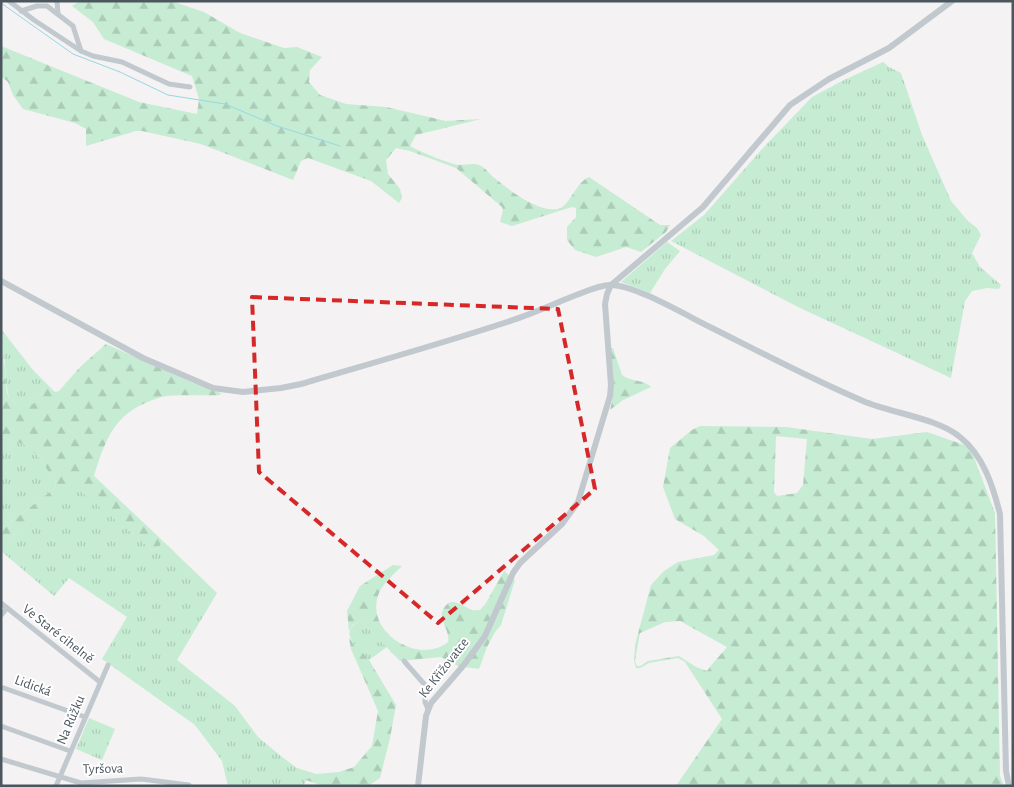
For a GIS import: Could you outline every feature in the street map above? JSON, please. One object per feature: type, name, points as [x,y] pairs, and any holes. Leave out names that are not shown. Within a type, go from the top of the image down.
[{"type":"street","points":[[10,1],[21,11],[81,51],[93,56],[122,62],[169,84],[190,87]]},
{"type":"street","points":[[57,1],[58,14]]},
{"type":"street","points":[[611,284],[703,207],[790,105],[830,79],[889,48],[952,1]]},
{"type":"street","points":[[21,11],[37,6],[47,6],[73,26],[81,51]]},
{"type":"street","points":[[1,281],[143,358],[213,388],[243,392],[263,391],[301,384],[505,323],[598,287],[611,284],[624,286],[869,404],[927,421],[950,430],[971,446],[984,469],[1000,514],[1006,771],[1009,786]]},
{"type":"street","name":"Ke Křižovatce","points":[[418,786],[428,709],[433,699],[463,666],[485,636],[512,573],[520,563],[562,524],[573,511],[582,493],[610,396],[605,304],[611,284]]},
{"type":"street","name":"Ve Staré cihelně","points":[[1,603],[100,682]]},
{"type":"street","points":[[1,615],[7,608]]},
{"type":"street","points":[[404,661],[425,685],[425,702],[428,709]]},
{"type":"street","name":"Na Růžku","points":[[56,786],[108,664]]},
{"type":"street","name":"Lidická","points":[[1,687],[85,717]]},
{"type":"street","points":[[1,726],[70,751]]},
{"type":"street","name":"Tyršova","points":[[1,759],[81,783],[141,779],[189,785]]},
{"type":"highlighted area","points":[[252,297],[558,309],[595,489],[438,623],[259,472]]},
{"type":"green space","points":[[80,1],[171,1],[204,12],[240,33],[284,48],[297,47],[322,57],[310,70],[309,82],[320,95],[346,104],[386,107],[446,121],[481,119],[416,135],[410,146],[414,148],[456,164],[479,165],[517,195],[543,208],[558,209],[562,207],[580,184],[589,177],[660,225],[670,225],[666,232],[641,252],[626,247],[596,257],[575,250],[567,240],[567,227],[576,217],[576,208],[572,207],[512,226],[500,222],[502,207],[456,168],[410,151],[396,148],[386,160],[388,174],[400,189],[402,198],[399,203],[371,181],[308,158],[301,161],[293,180],[201,144],[142,131],[136,131],[86,146],[86,129],[75,123],[23,109],[13,95],[8,82],[1,76],[1,46],[139,102],[197,114],[199,99],[192,76],[104,39],[93,22],[72,6]]},
{"type":"green space","points":[[883,62],[901,73],[922,135],[951,201],[968,221],[977,228],[981,235],[972,253],[980,267],[1001,285],[999,289],[987,288],[972,291],[965,301],[951,378],[798,307],[671,241],[704,215],[763,148],[812,97]]},
{"type":"green space","points":[[667,242],[680,251],[665,269],[650,293],[621,282]]},
{"type":"green space","points":[[1,329],[33,370],[46,383],[36,404],[32,406],[21,405],[9,399],[5,361],[1,351]]},
{"type":"green space","points":[[106,344],[193,383],[221,393],[220,395],[166,396],[133,409],[116,426],[104,448],[94,476],[163,541],[155,552],[75,487],[1,544],[1,530],[55,488],[56,483],[38,456],[23,444],[1,437],[1,351],[9,399],[21,404],[30,405],[36,402],[46,383],[55,392],[59,391],[80,367]]},
{"type":"green space","points":[[610,348],[613,348],[622,375],[648,384],[651,387],[623,400],[610,410],[613,387]]},
{"type":"green space","points":[[700,426],[786,427],[872,439],[927,432],[970,447],[995,513],[1000,776],[1004,786],[676,786],[722,719],[685,662],[678,658],[649,663],[636,668],[634,661],[635,645],[651,585],[664,571],[678,562],[714,555],[719,550],[704,536],[675,519],[663,487],[670,448],[692,430]],"holes":[[[776,436],[807,439],[803,485],[797,493],[777,496],[774,492]],[[680,621],[727,647],[707,671],[696,667],[679,656],[648,661],[637,666],[635,661],[640,633],[665,622]]]},
{"type":"green space","points":[[1,437],[24,444],[38,456],[56,483],[55,488],[1,530]]},
{"type":"green space","points":[[75,486],[155,552],[163,541],[217,593],[177,660],[235,706],[258,737],[282,757],[297,768],[316,774],[306,780],[304,786],[228,786],[222,761],[195,725],[102,659],[127,617],[69,578],[54,596],[1,551],[1,544]]},
{"type":"green space","points":[[393,565],[402,566],[386,582],[379,593],[376,607],[379,620],[386,632],[396,641],[422,650],[436,648],[448,642],[448,633],[442,616],[442,612],[447,604],[454,602],[473,610],[480,610],[504,571],[515,580],[501,625],[487,647],[479,669],[458,666],[441,657],[400,661],[361,621],[353,625],[349,631],[347,611],[360,586]]},
{"type":"green space","points":[[361,621],[387,647],[369,660],[355,645],[350,635],[350,630]]},
{"type":"green space","points":[[349,638],[369,660],[396,705],[380,778],[368,786],[323,786],[306,780],[316,774],[339,772],[354,767],[372,746],[378,711],[351,649]]},
{"type":"green space","points":[[89,718],[115,729],[102,760],[76,749]]},
{"type":"waterway","points":[[1,3],[73,54],[120,72],[168,95],[225,104],[277,126],[340,146]]}]
